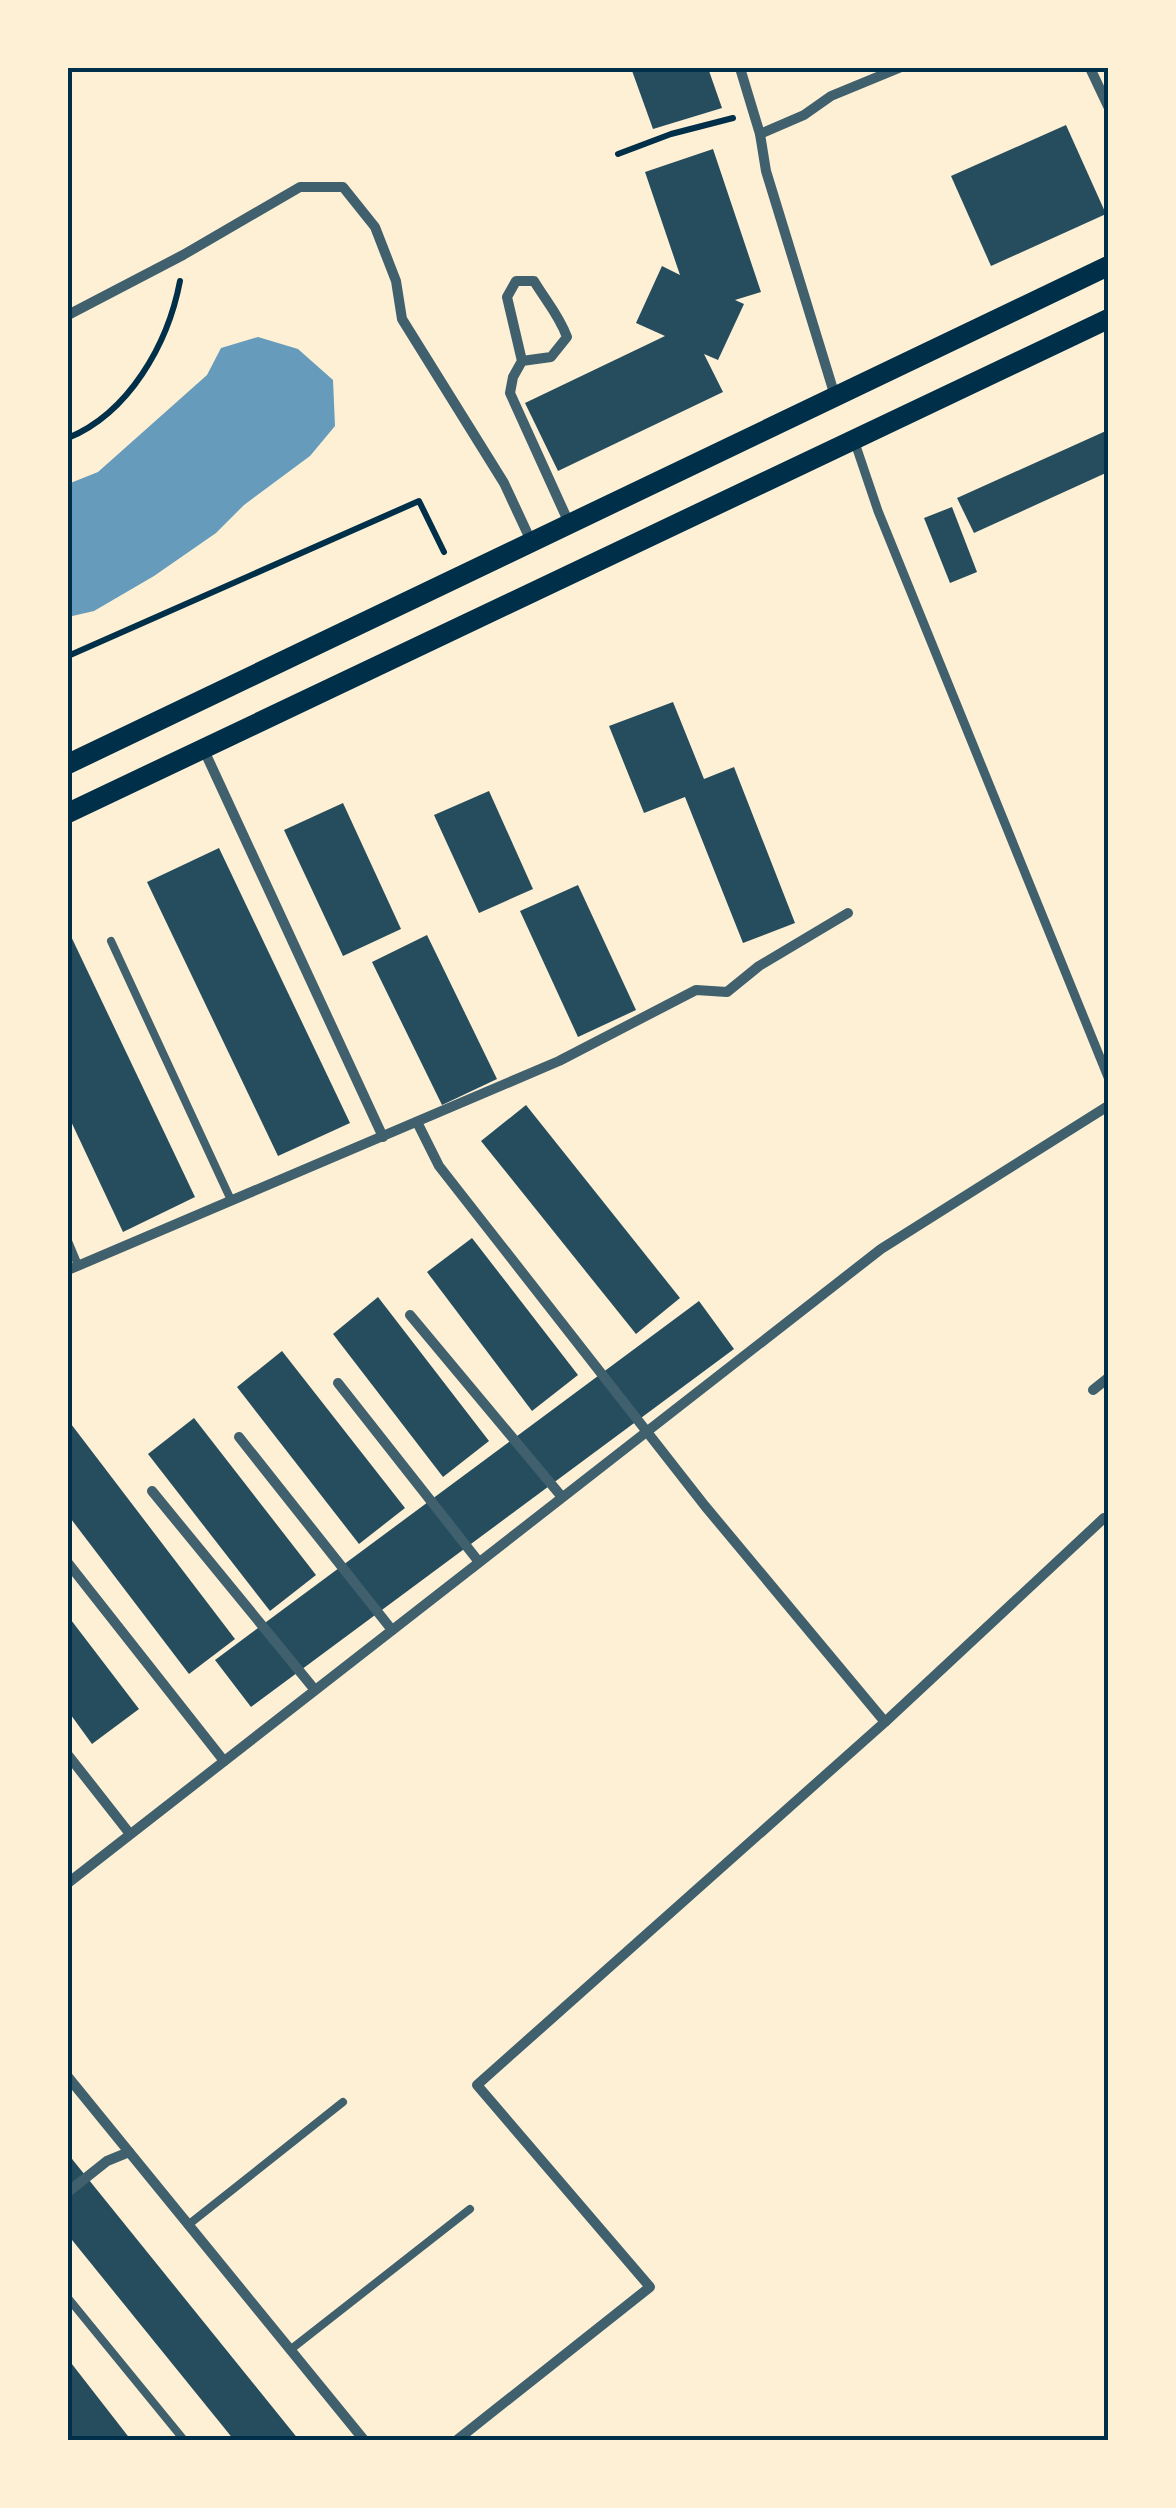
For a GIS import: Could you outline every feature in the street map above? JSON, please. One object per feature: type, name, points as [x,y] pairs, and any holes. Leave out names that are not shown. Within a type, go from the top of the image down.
[{"type":"main road","points":[[68,764],[1108,266]]},
{"type":"main road","points":[[68,814],[1108,319]]},
{"type":"street","points":[[740,68],[760,134],[766,171],[835,397]]},
{"type":"street","points":[[760,134],[804,115],[831,96],[899,68]]},
{"type":"street","points":[[1090,68],[1108,106]]},
{"type":"street","points":[[68,315],[300,187],[343,187],[374,227],[396,281],[402,319],[504,483],[531,541]]},
{"type":"street","points":[[522,362],[507,297],[516,281],[534,281],[546,302],[558,312],[567,336],[551,357],[522,362],[512,377],[510,393],[569,523]]},
{"type":"street","points":[[854,440],[878,511],[1108,1078]]},
{"type":"street","points":[[203,748],[383,1136]]},
{"type":"street","points":[[73,1268],[559,1061],[696,990],[727,992],[759,966],[848,914]]},
{"type":"street","points":[[68,1883],[880,1249],[1108,1106]]},
{"type":"street","points":[[417,1122],[439,1166],[646,1432],[884,1722]]},
{"type":"street","points":[[410,1316],[562,1498]]},
{"type":"street","points":[[1093,1390],[1108,1378]]},
{"type":"street","points":[[338,1384],[480,1562]]},
{"type":"street","points":[[239,1437],[392,1630]]},
{"type":"street","points":[[152,1490],[315,1690]]},
{"type":"street","points":[[457,2440],[650,2287],[478,2086],[884,1722],[1104,1518]]},
{"type":"street","points":[[68,1563],[224,1761]]},
{"type":"street","points":[[68,1755],[130,1834]]},
{"type":"street","points":[[68,2078],[364,2440]]},
{"type":"street","points":[[68,2192],[107,2161],[128,2152]]},
{"type":"lane","points":[[112,941],[231,1200]]},
{"type":"lane","points":[[68,1241],[73,1268]]},
{"type":"lane","points":[[188,2225],[343,2102]]},
{"type":"lane","points":[[290,2350],[470,2209]]},
{"type":"lane","points":[[68,2298],[184,2440]]},
{"type":"path","points":[[618,154],[671,134],[754,114]]},
{"type":"path","points":[[68,438],[130,394],[169,322],[183,254]]},
{"type":"path","points":[[68,656],[419,500],[444,552]]},
{"type":"water","points":[[258,337],[298,349],[333,380],[335,426],[310,456],[244,505],[216,533],[94,611],[68,617],[68,484],[98,472],[207,375],[221,348]]},
{"type":"building","points":[[631,68],[708,68],[722,108],[653,129]]},
{"type":"building","points":[[1066,125],[1106,214],[991,266],[951,176]]},
{"type":"building","points":[[713,149],[761,292],[735,300],[744,304],[718,360],[704,354],[723,392],[558,471],[525,403],[665,336],[636,323],[662,266],[680,275],[645,172]]},
{"type":"building","points":[[1108,430],[1108,472],[974,533],[957,498]]},
{"type":"building","points":[[952,507],[977,572],[950,583],[924,518]]},
{"type":"building","points":[[673,702],[704,779],[734,767],[795,923],[743,943],[685,797],[644,813],[609,726]]},
{"type":"building","points":[[489,791],[533,889],[479,913],[434,815]]},
{"type":"building","points":[[343,803],[401,929],[343,956],[284,830]]},
{"type":"building","points":[[219,848],[350,1123],[278,1156],[147,882]]},
{"type":"building","points":[[578,885],[636,1010],[578,1037],[520,911]]},
{"type":"building","points":[[68,930],[195,1197],[123,1232],[68,1115]]},
{"type":"building","points":[[427,935],[497,1079],[442,1105],[372,962]]},
{"type":"building","points":[[526,1105],[680,1298],[636,1334],[481,1141]]},
{"type":"building","points":[[472,1238],[578,1375],[532,1411],[427,1272]]},
{"type":"building","points":[[378,1297],[489,1441],[443,1477],[333,1334]]},
{"type":"building","points":[[699,1301],[734,1349],[251,1707],[215,1660]]},
{"type":"building","points":[[282,1351],[405,1508],[359,1544],[237,1387]]},
{"type":"building","points":[[194,1418],[316,1575],[270,1611],[148,1454]]},
{"type":"building","points":[[68,1420],[235,1639],[189,1674],[68,1515]]},
{"type":"building","points":[[68,1616],[139,1709],[92,1744],[68,1711]]},
{"type":"building","points":[[68,2154],[299,2440],[234,2440],[68,2235]]},
{"type":"building","points":[[68,2359],[131,2440],[68,2440]]}]
